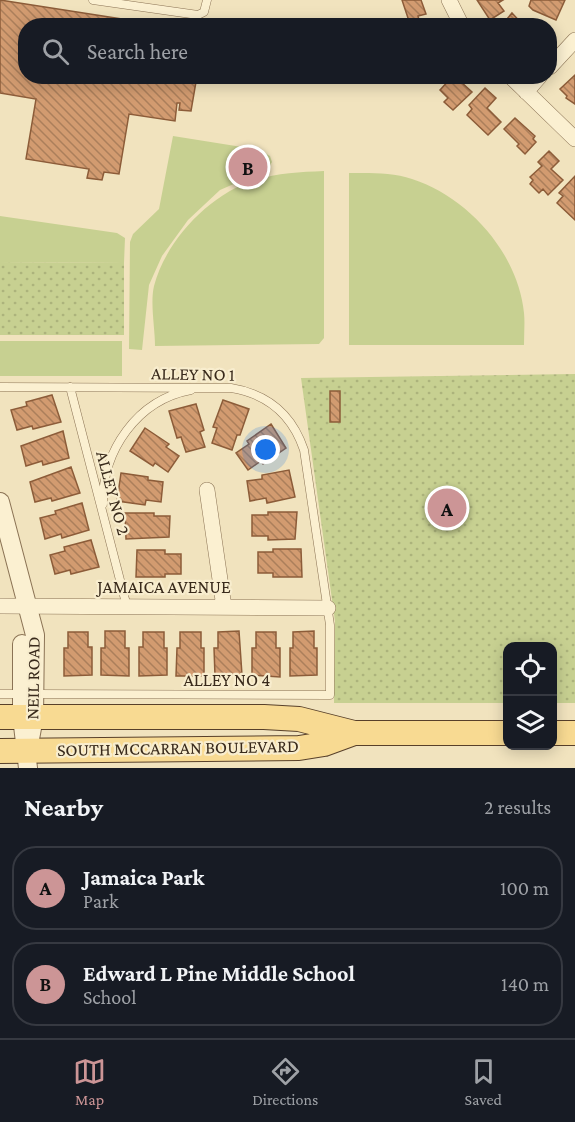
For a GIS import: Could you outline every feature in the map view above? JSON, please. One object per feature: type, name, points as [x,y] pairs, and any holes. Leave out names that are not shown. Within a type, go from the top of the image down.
[{"type":"main road","name":"SOUTH MCCARRAN BOULEVARD","points":[[23,708],[299,719],[354,733],[503,733]]},
{"type":"main road","name":"SOUTH MCCARRAN BOULEVARD","points":[[0,751],[28,759],[299,748],[324,744],[354,733]]},
{"type":"main road","points":[[557,733],[575,733]]},
{"type":"street","points":[[449,0],[458,18]]},
{"type":"street","points":[[557,59],[575,40]]},
{"type":"street","points":[[518,84],[575,139]]},
{"type":"street","points":[[526,92],[533,84]]},
{"type":"street","points":[[207,490],[224,607]]},
{"type":"street","name":"NEIL ROAD","points":[[1,511],[35,635],[23,708],[28,759]]},
{"type":"street","name":"JAMAICA AVENUE","points":[[0,606],[328,608]]},
{"type":"lane","points":[[93,0],[198,15],[204,12],[207,0]]},
{"type":"lane","name":"ALLEY NO 1","points":[[0,387],[213,387],[246,390],[263,397],[283,412],[299,434],[304,450],[328,608]]},
{"type":"lane","name":"ALLEY NO 2","points":[[70,387],[128,607]]},
{"type":"lane","points":[[106,526],[103,501],[105,478],[110,458],[129,427],[158,403],[187,391],[213,387]]},
{"type":"lane","name":"ALLEY NO 4","points":[[0,694],[23,708],[330,695],[328,608]]},
{"type":"green space","points":[[173,136],[260,150],[270,156],[272,162],[268,169],[220,190],[188,220],[162,256],[149,285],[142,350],[129,349],[130,242],[133,234],[159,209]]},
{"type":"green space","points":[[324,171],[324,338],[319,344],[155,346],[154,286],[169,252],[192,221],[222,196],[255,180],[281,174]]},
{"type":"green space","points":[[349,173],[389,174],[412,179],[433,187],[470,213],[487,230],[512,269],[520,291],[524,313],[524,345],[349,345]]},
{"type":"green space","points":[[0,216],[117,233],[125,238],[124,263],[0,262]]},
{"type":"green space","points":[[0,262],[124,263],[124,335],[0,335]]},
{"type":"green space","points":[[0,341],[122,341],[122,376],[0,376]]},
{"type":"green space","points":[[575,374],[575,703],[557,703],[557,642],[503,642],[503,703],[334,703],[335,621],[301,378]]},
{"type":"building","points":[[0,0],[116,18],[18,18],[18,84],[196,84],[191,111],[179,110],[180,103],[177,103],[175,121],[129,114],[119,174],[104,172],[102,180],[87,178],[89,169],[26,159],[36,99],[0,93]]},
{"type":"building","points":[[402,0],[421,0],[426,14],[418,16],[418,18],[408,18]]},
{"type":"building","points":[[477,0],[503,0],[498,3],[504,11],[493,18],[489,18]]},
{"type":"building","points":[[531,0],[565,0],[557,18],[551,18],[529,6]]},
{"type":"building","points":[[575,75],[575,104],[566,98],[567,96],[560,89]]},
{"type":"building","points":[[446,84],[463,84],[472,92],[453,110],[444,102],[448,98],[440,90]]},
{"type":"building","points":[[485,88],[496,98],[487,108],[501,122],[488,135],[467,115],[472,109],[469,105]]},
{"type":"building","points":[[515,118],[535,136],[533,139],[536,142],[525,154],[517,146],[519,144],[504,129]]},
{"type":"building","points":[[549,151],[559,161],[551,169],[563,180],[548,195],[543,189],[539,193],[530,184],[533,180],[530,177],[542,166],[538,162]]},
{"type":"building","points":[[575,176],[575,220],[557,203],[563,196],[559,193]]},
{"type":"building","points":[[330,391],[340,391],[340,422],[330,422]]},
{"type":"building","points":[[52,395],[61,422],[33,429],[32,426],[17,430],[11,410],[27,406],[26,402]]},
{"type":"building","points":[[223,400],[249,409],[232,450],[212,443],[217,428],[213,427]]},
{"type":"building","points":[[196,404],[204,430],[200,432],[205,447],[186,452],[181,437],[177,438],[169,411]]},
{"type":"building","points":[[271,424],[286,448],[263,464],[261,461],[248,470],[236,453],[249,444],[247,441]]},
{"type":"building","points":[[145,428],[169,444],[166,447],[179,456],[168,472],[155,463],[153,466],[130,451]]},
{"type":"building","points":[[63,431],[69,458],[43,465],[42,461],[26,466],[21,446]]},
{"type":"building","points":[[71,467],[80,493],[52,501],[51,498],[35,502],[30,482]]},
{"type":"building","points":[[289,470],[295,497],[267,503],[266,498],[250,501],[247,481],[262,479],[262,475]]},
{"type":"building","points":[[121,473],[163,482],[161,502],[146,500],[145,505],[117,501]]},
{"type":"building","points":[[82,503],[89,530],[62,538],[61,534],[45,539],[40,518]]},
{"type":"building","points":[[268,512],[297,512],[295,539],[268,540],[268,536],[252,536],[252,515],[268,515]]},
{"type":"building","points":[[125,513],[154,513],[154,516],[170,516],[169,537],[126,539]]},
{"type":"building","points":[[91,540],[99,567],[71,574],[70,570],[55,574],[50,555],[65,551],[64,547]]},
{"type":"building","points":[[273,549],[301,549],[302,577],[273,577],[273,573],[258,573],[258,552],[273,552]]},
{"type":"building","points":[[137,550],[165,550],[165,554],[181,554],[181,574],[165,574],[165,577],[136,577]]},
{"type":"building","points":[[105,631],[125,631],[125,648],[129,648],[129,676],[101,675],[101,648],[105,648]]},
{"type":"building","points":[[239,631],[242,675],[215,676],[214,648],[218,648],[218,632]]},
{"type":"building","points":[[314,631],[314,648],[317,648],[317,675],[290,676],[290,648],[293,648],[293,632]]},
{"type":"building","points":[[68,632],[88,632],[88,647],[92,647],[92,675],[64,676],[64,648],[68,648]]},
{"type":"building","points":[[143,632],[164,632],[164,648],[167,648],[167,675],[139,676],[139,647],[143,647]]},
{"type":"building","points":[[180,632],[201,632],[201,648],[204,648],[204,676],[176,676]]},
{"type":"building","points":[[256,632],[276,632],[276,648],[280,648],[280,677],[252,675],[252,648],[256,648]]},
{"type":"place","name":"Edward L Pine Middle School","points":[[248,167]]},
{"type":"place","name":"Jamaica Park","points":[[447,508]]}]
